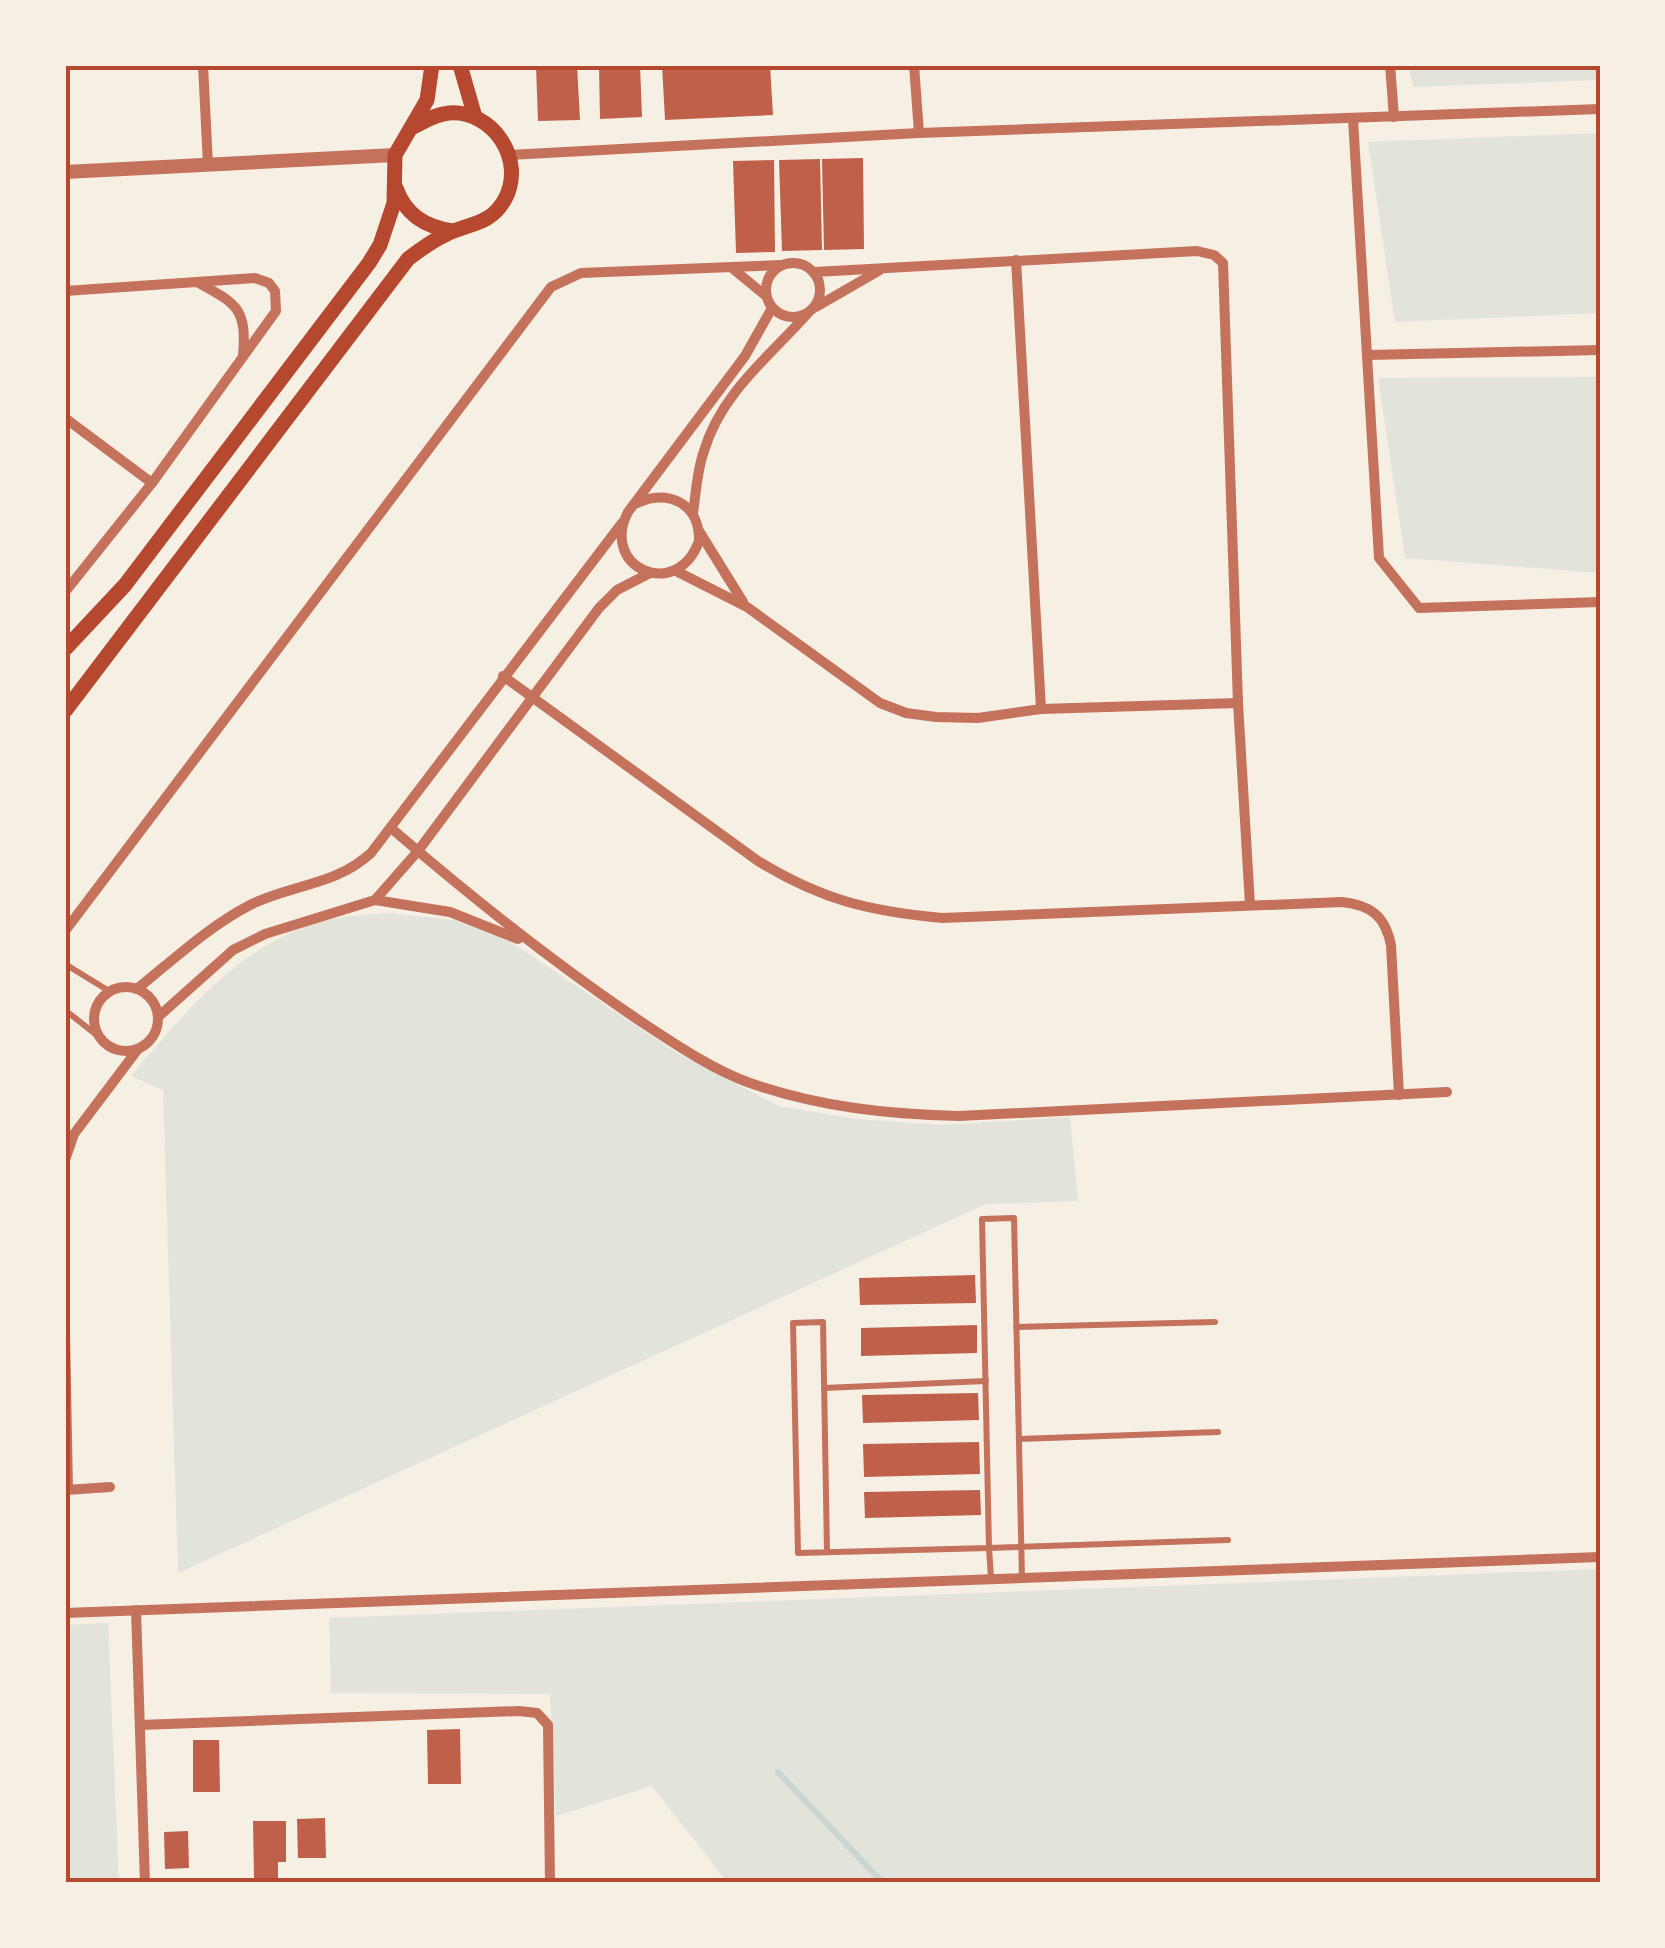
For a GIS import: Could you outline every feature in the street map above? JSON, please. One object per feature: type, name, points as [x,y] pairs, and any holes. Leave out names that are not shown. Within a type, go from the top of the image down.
[{"type":"main road","points":[[65,649],[125,585],[370,263],[389,224],[394,203],[395,155],[426,100],[432,65]]},
{"type":"main road","points":[[460,65],[475,117]]},
{"type":"main road","points":[[394,182],[400,201],[414,217],[432,227],[452,231],[474,227],[492,216],[506,198],[512,177],[509,155],[501,138],[475,117],[451,113],[431,117],[414,127]]},
{"type":"main road","points":[[65,710],[408,259],[452,231]]},
{"type":"street","points":[[203,65],[208,164]]},
{"type":"street","points":[[914,65],[919,133]]},
{"type":"street","points":[[1390,65],[1394,117]]},
{"type":"street","points":[[509,155],[919,133],[1600,109]]},
{"type":"street","points":[[1353,118],[1378,558],[1419,608],[1600,602]]},
{"type":"street","points":[[65,172],[395,155]]},
{"type":"street","points":[[815,272],[1197,251],[1214,255],[1223,263],[1238,702],[1250,905]]},
{"type":"street","points":[[1016,260],[1041,710]]},
{"type":"street","points":[[65,931],[552,287],[581,273],[794,262],[815,272],[821,294],[811,311],[737,388],[714,425],[703,453],[693,513],[699,531],[747,606]]},
{"type":"street","points":[[766,296],[766,283],[782,264]]},
{"type":"street","points":[[732,267],[766,296],[772,308],[782,315],[796,317],[885,267]]},
{"type":"street","points":[[65,291],[255,278],[269,283],[278,303],[276,312],[152,482],[65,592]]},
{"type":"street","points":[[196,282],[240,311],[245,328],[242,357]]},
{"type":"street","points":[[137,989],[204,934],[254,904],[343,875],[371,853],[637,503],[744,356],[772,308]]},
{"type":"street","points":[[1367,355],[1600,350]]},
{"type":"street","points":[[65,418],[152,482]]},
{"type":"street","points":[[637,503],[661,496],[674,498],[693,513]]},
{"type":"street","points":[[622,523],[620,535],[629,559],[650,572]]},
{"type":"street","points":[[676,571],[694,553],[699,531]]},
{"type":"street","points":[[375,900],[418,851],[598,608],[617,590],[650,572],[676,571],[747,606],[880,703],[906,712],[978,718],[1041,710],[1238,702]]},
{"type":"street","points":[[503,676],[758,861],[830,899],[898,914],[942,918],[1360,904],[1387,925],[1400,1094]]},
{"type":"street","points":[[391,828],[532,945],[668,1040],[746,1082],[828,1106],[890,1114],[959,1116],[1447,1092]]},
{"type":"street","points":[[65,1160],[74,1134],[138,1048],[153,1036],[158,1017],[233,950],[265,934],[375,900],[450,912],[532,945]]},
{"type":"street","points":[[138,1048],[124,1051],[99,1038],[94,1012],[100,1000],[109,992],[137,989],[152,1000],[158,1017]]},
{"type":"street","points":[[65,1331],[66,1490],[110,1487]]},
{"type":"street","points":[[65,1614],[1600,1558]]},
{"type":"street","points":[[136,1610],[146,1883]]},
{"type":"street","points":[[140,1725],[519,1711],[537,1714],[548,1725],[550,1883]]},
{"type":"lane","points":[[65,964],[109,992]]},
{"type":"lane","points":[[65,1010],[99,1038]]},
{"type":"lane","points":[[991,1580],[982,1218],[1014,1218],[1022,1578]]},
{"type":"lane","points":[[826,1552],[824,1322],[793,1323],[798,1552],[826,1552],[990,1548],[1228,1540]]},
{"type":"lane","points":[[1016,1327],[1216,1322]]},
{"type":"lane","points":[[824,1388],[986,1381]]},
{"type":"lane","points":[[1019,1439],[1218,1432]]},
{"type":"shaded area","points":[[1407,65],[1600,65],[1600,80],[1414,87]]},
{"type":"shaded area","points":[[1600,133],[1600,313],[1395,322],[1368,142]]},
{"type":"shaded area","points":[[1600,377],[1600,573],[1405,558],[1378,378]]},
{"type":"shaded area","points":[[389,913],[454,920],[503,937],[677,1053],[779,1106],[856,1119],[941,1125],[1070,1117],[1078,1201],[986,1204],[178,1573],[163,1090],[131,1076],[198,1000],[249,957],[308,926],[348,916]]},
{"type":"shaded area","points":[[1600,1569],[1600,1883],[728,1883],[652,1786],[556,1816],[550,1694],[331,1693],[329,1618]]},
{"type":"shaded area","points":[[108,1623],[119,1883],[65,1883],[65,1625]]},
{"type":"building","points":[[577,65],[580,120],[538,121],[536,66]]},
{"type":"building","points":[[599,65],[640,65],[642,117],[600,119]]},
{"type":"building","points":[[662,65],[770,65],[773,115],[665,120]]},
{"type":"building","points":[[863,158],[864,249],[824,250],[822,159]]},
{"type":"building","points":[[820,159],[822,250],[782,251],[779,160]]},
{"type":"building","points":[[774,160],[775,252],[736,253],[733,161]]},
{"type":"building","points":[[975,1275],[976,1303],[860,1305],[859,1278]]},
{"type":"building","points":[[977,1325],[977,1353],[861,1356],[861,1328]]},
{"type":"building","points":[[978,1393],[979,1420],[863,1423],[862,1395]]},
{"type":"building","points":[[979,1442],[980,1474],[864,1477],[863,1444]]},
{"type":"building","points":[[980,1490],[981,1515],[865,1518],[864,1492]]},
{"type":"building","points":[[460,1729],[461,1784],[428,1784],[427,1730]]},
{"type":"building","points":[[193,1740],[219,1740],[220,1792],[193,1792]]},
{"type":"building","points":[[325,1818],[326,1858],[298,1858],[297,1819]]},
{"type":"building","points":[[253,1821],[286,1821],[286,1862],[278,1862],[278,1879],[254,1879]]},
{"type":"building","points":[[188,1831],[189,1868],[165,1869],[164,1832]]},
{"type":"waterway","points":[[778,1772],[883,1883]]}]
